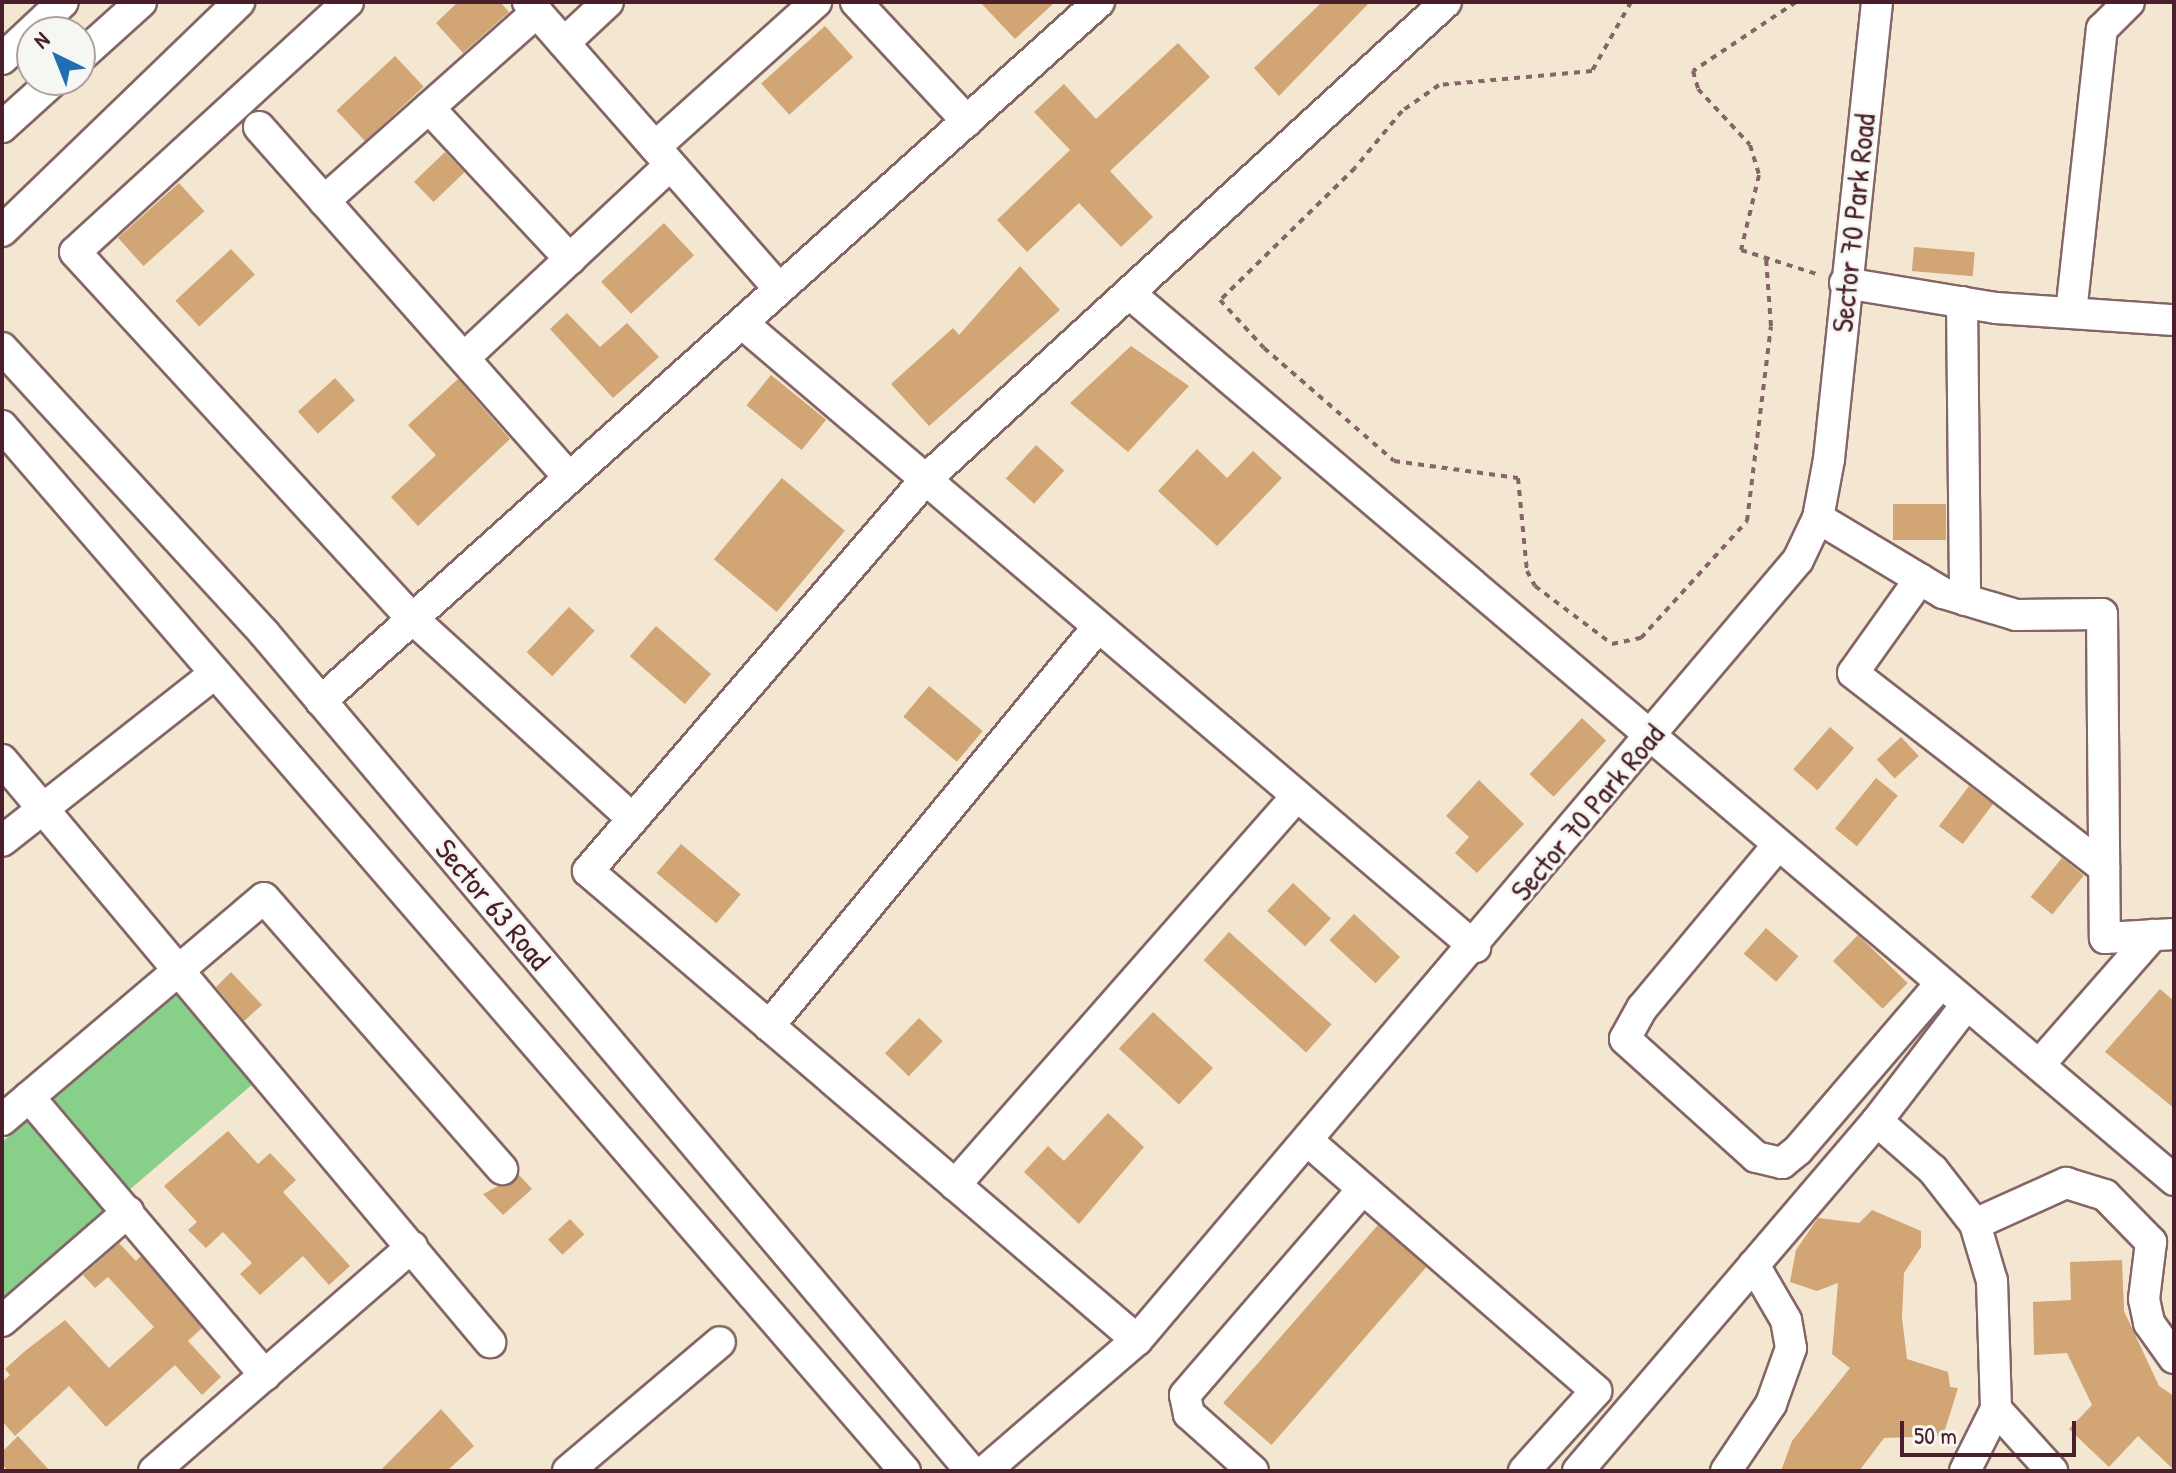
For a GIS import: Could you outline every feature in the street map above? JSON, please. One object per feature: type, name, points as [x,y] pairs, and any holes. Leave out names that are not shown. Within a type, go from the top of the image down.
[{"type":"street","points":[[2,59],[63,2]]},
{"type":"street","points":[[96,43],[141,2]]},
{"type":"street","points":[[2,231],[239,2]]},
{"type":"street","points":[[348,2],[75,252],[413,619],[633,819]]},
{"type":"street","points":[[564,43],[608,2]]},
{"type":"street","points":[[464,358],[570,259],[663,156],[816,2]]},
{"type":"street","points":[[856,2],[967,121]]},
{"type":"street","points":[[321,701],[1099,2]]},
{"type":"street","points":[[1137,1340],[588,871],[925,480],[1446,2]]},
{"type":"street","name":"Sector 70 Park Road","points":[[985,1471],[1137,1340],[1475,947],[1650,736],[1760,612],[1818,518],[1877,2]]},
{"type":"street","points":[[2071,313],[2102,29],[2129,2]]},
{"type":"street","points":[[324,201],[429,108],[532,7],[779,289]]},
{"type":"street","points":[[2,127],[36,96]]},
{"type":"street","points":[[429,108],[570,259]]},
{"type":"street","points":[[259,127],[569,478]]},
{"type":"street","points":[[1845,283],[1962,302],[2174,320]]},
{"type":"street","points":[[1129,293],[2174,1180]]},
{"type":"street","points":[[1962,302],[1965,600]]},
{"type":"street","points":[[742,323],[1475,947]]},
{"type":"street","name":"Sector 63 Road","points":[[2,348],[321,701],[971,1471]]},
{"type":"street","name":"Sector 63 Road","points":[[2,426],[905,1471]]},
{"type":"street","points":[[1818,518],[1920,579],[1965,600],[2016,615],[2102,614],[2105,938],[2163,935]]},
{"type":"street","points":[[1920,579],[1853,673],[2104,868]]},
{"type":"street","points":[[769,1026],[1098,627]]},
{"type":"street","points":[[2,841],[42,806],[214,674]]},
{"type":"street","points":[[2,760],[180,968],[490,1342]]},
{"type":"street","points":[[955,1185],[1297,796]]},
{"type":"street","points":[[1778,845],[1642,1008],[1625,1039],[1756,1157],[1782,1163],[1798,1150],[1941,983]]},
{"type":"street","points":[[2,1120],[264,898],[502,1169]]},
{"type":"street","points":[[2039,1065],[2163,935]]},
{"type":"street","points":[[1578,1471],[1877,1121],[1966,1005]]},
{"type":"street","points":[[29,1097],[265,1375]]},
{"type":"street","points":[[1877,1121],[1933,1170],[1975,1224],[1992,1281],[1996,1409],[1965,1471]]},
{"type":"street","points":[[1309,1142],[1596,1391],[1524,1471]]},
{"type":"street","points":[[1975,1224],[2066,1183],[2105,1195],[2151,1242],[2144,1299],[2149,1323],[2174,1358]]},
{"type":"street","points":[[1253,1471],[1189,1414],[1185,1395],[1363,1189]]},
{"type":"street","points":[[2,1321],[128,1212]]},
{"type":"street","points":[[154,1471],[412,1247]]},
{"type":"street","points":[[1726,1471],[1778,1391],[1791,1348],[1786,1320],[1754,1265]]},
{"type":"street","points":[[568,1471],[720,1342]]},
{"type":"street","points":[[1996,1409],[2052,1471]]},
{"type":"path","points":[[1631,2],[1592,71],[1469,79],[1427,93],[1220,300],[1264,348],[1394,461],[1518,478],[1527,571],[1535,586],[1612,644],[1641,638],[1747,521],[1771,326],[1766,258]]},
{"type":"path","points":[[1796,2],[1693,71],[1698,89],[1750,145],[1759,175],[1741,250],[1845,283]]},
{"type":"green space","points":[[177,993],[254,1083],[2,1299],[2,1142]]},
{"type":"building","points":[[458,2],[500,2],[509,12],[463,53],[436,23]]},
{"type":"building","points":[[980,2],[1055,2],[1015,39]]},
{"type":"building","points":[[1322,2],[1370,2],[1279,96],[1254,68]]},
{"type":"building","points":[[825,26],[853,57],[789,115],[761,84]]},
{"type":"building","points":[[1178,43],[1210,77],[1110,171],[1153,217],[1121,247],[1079,203],[1027,252],[997,220],[1070,150],[1034,112],[1064,84],[1096,119]]},
{"type":"building","points":[[395,56],[424,87],[365,141],[336,111]]},
{"type":"building","points":[[445,152],[464,172],[434,202],[414,182]]},
{"type":"building","points":[[179,183],[204,211],[143,266],[118,238]]},
{"type":"building","points":[[664,223],[694,255],[631,314],[601,282]]},
{"type":"building","points":[[1914,247],[1975,252],[1973,276],[1912,271]]},
{"type":"building","points":[[231,249],[255,275],[199,326],[175,301]]},
{"type":"building","points":[[1020,266],[1060,310],[929,426],[891,384],[953,328],[959,335]]},
{"type":"building","points":[[567,313],[600,347],[627,323],[659,357],[613,398],[550,329]]},
{"type":"building","points":[[1131,346],[1189,386],[1128,452],[1070,403]]},
{"type":"building","points":[[771,375],[826,420],[802,450],[746,405]]},
{"type":"building","points":[[335,378],[355,400],[318,434],[298,411]]},
{"type":"building","points":[[458,379],[510,439],[418,526],[391,497],[436,455],[408,425]]},
{"type":"building","points":[[1036,445],[1064,470],[1034,504],[1006,478]]},
{"type":"building","points":[[1197,449],[1227,478],[1253,451],[1282,478],[1217,546],[1158,491]]},
{"type":"building","points":[[782,478],[845,531],[777,612],[714,559]]},
{"type":"building","points":[[1893,504],[1946,504],[1946,540],[1893,540]]},
{"type":"building","points":[[569,607],[595,631],[552,676],[527,652]]},
{"type":"building","points":[[656,626],[711,674],[685,704],[630,656]]},
{"type":"building","points":[[929,686],[983,731],[957,762],[903,717]]},
{"type":"building","points":[[1582,718],[1606,741],[1554,797],[1529,774]]},
{"type":"building","points":[[1830,727],[1854,748],[1817,790],[1793,769]]},
{"type":"building","points":[[1901,737],[1919,756],[1895,779],[1877,760]]},
{"type":"building","points":[[1876,778],[1898,796],[1857,846],[1835,829]]},
{"type":"building","points":[[1479,780],[1524,824],[1477,873],[1455,853],[1469,837],[1446,816]]},
{"type":"building","points":[[1969,786],[1993,804],[1963,844],[1939,826]]},
{"type":"building","points":[[681,844],[741,894],[716,923],[657,873]]},
{"type":"building","points":[[2062,858],[2084,876],[2052,914],[2031,897]]},
{"type":"building","points":[[1293,883],[1331,918],[1305,946],[1267,911]]},
{"type":"building","points":[[1354,914],[1400,957],[1376,983],[1329,940]]},
{"type":"building","points":[[1766,928],[1798,956],[1776,982],[1744,954]]},
{"type":"building","points":[[1229,932],[1332,1024],[1306,1053],[1204,960]]},
{"type":"building","points":[[1858,935],[1908,983],[1883,1009],[1833,961]]},
{"type":"building","points":[[231,972],[262,1005],[244,1021],[216,987]]},
{"type":"building","points":[[2160,989],[2174,1001],[2174,1108],[2105,1052]]},
{"type":"building","points":[[1153,1012],[1213,1068],[1179,1104],[1119,1049]]},
{"type":"building","points":[[919,1018],[943,1041],[909,1076],[885,1053]]},
{"type":"building","points":[[1108,1113],[1144,1147],[1079,1224],[1024,1172],[1048,1146],[1064,1161]]},
{"type":"building","points":[[228,1131],[258,1164],[270,1153],[296,1180],[283,1192],[350,1266],[329,1285],[303,1256],[260,1295],[240,1274],[252,1263],[223,1232],[206,1248],[188,1230],[197,1222],[164,1186]]},
{"type":"building","points":[[519,1175],[532,1189],[503,1215],[483,1194]]},
{"type":"building","points":[[1872,1210],[1921,1231],[1921,1247],[1904,1273],[1902,1318],[1907,1359],[1948,1372],[1950,1387],[1958,1388],[1943,1436],[1884,1438],[1859,1471],[1781,1471],[1792,1441],[1850,1368],[1832,1354],[1838,1283],[1817,1291],[1790,1282],[1796,1250],[1818,1218],[1859,1223]]},
{"type":"building","points":[[570,1219],[584,1234],[562,1255],[548,1239]]},
{"type":"building","points":[[1378,1225],[1426,1267],[1271,1445],[1223,1403]]},
{"type":"building","points":[[119,1243],[136,1261],[141,1256],[202,1328],[188,1341],[221,1377],[202,1395],[175,1365],[106,1427],[69,1386],[15,1436],[2,1421],[2,1382],[10,1375],[5,1369],[25,1351],[65,1320],[109,1368],[154,1327],[108,1277],[95,1288],[83,1275]]},
{"type":"building","points":[[2122,1260],[2124,1311],[2159,1386],[2174,1396],[2174,1470],[2138,1436],[2109,1467],[2069,1429],[2092,1405],[2067,1353],[2034,1355],[2033,1302],[2071,1300],[2070,1262]]},
{"type":"building","points":[[441,1409],[474,1446],[447,1471],[380,1471]]},
{"type":"building","points":[[18,1436],[50,1471],[8,1471],[2,1464],[2,1452]]}]
